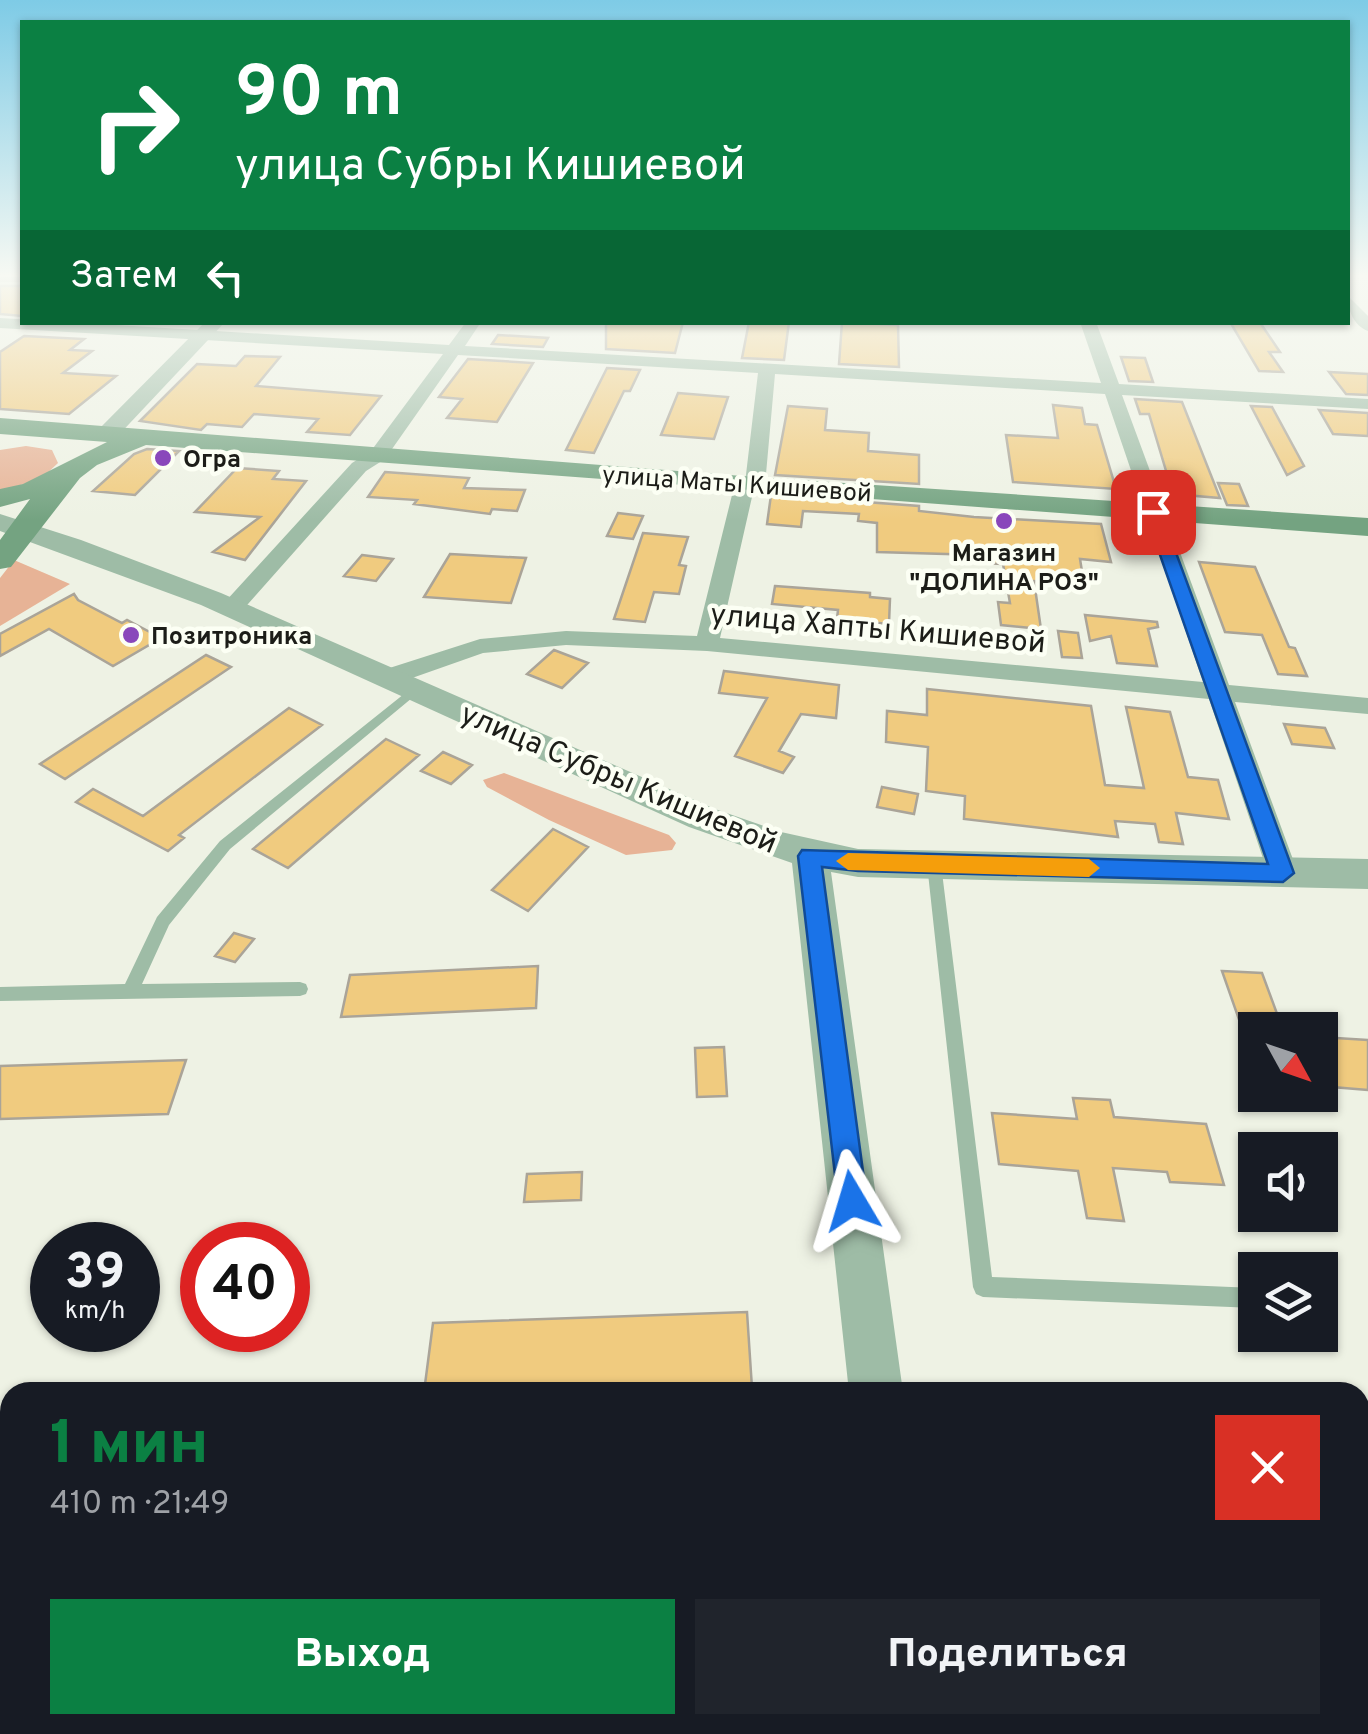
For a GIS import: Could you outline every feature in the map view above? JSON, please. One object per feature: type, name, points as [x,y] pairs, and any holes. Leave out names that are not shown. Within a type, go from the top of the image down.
[{"type":"main road","points":[[0,426],[51,432],[66,442],[75,457],[12,526],[0,560]]},
{"type":"main road","name":"улица Маты Кишиевой","points":[[51,432],[1368,527]]},
{"type":"main road","points":[[0,441],[51,432]]},
{"type":"main road","points":[[0,498],[33,490],[111,448],[213,442]]},
{"type":"street","points":[[106,434],[181,358]]},
{"type":"street","points":[[232,608],[359,467],[378,454],[445,358]]},
{"type":"street","points":[[608,358],[1368,404]]},
{"type":"street","points":[[1099,358],[1283,873]]},
{"type":"street","points":[[707,644],[742,495],[754,485],[768,366]]},
{"type":"street","name":"улица Субры Кишиевой","points":[[12,526],[111,558],[232,608],[752,838],[810,856],[858,863],[1368,874]]},
{"type":"street","name":"улица Хапты Кишиевой","points":[[400,684],[480,646],[525,639],[707,644],[1368,706]]},
{"type":"street","points":[[810,856],[875,1382]]},
{"type":"lane","points":[[130,991],[163,921],[225,845],[400,684]]},
{"type":"lane","points":[[934,864],[983,1287],[1238,1297]]},
{"type":"lane","points":[[0,994],[300,989]]},
{"type":"shaded area","points":[[26,446],[52,450],[58,463],[41,479],[0,491],[0,450]]},
{"type":"shaded area","points":[[14,560],[70,584],[0,626],[0,578]]},
{"type":"shaded area","points":[[504,773],[669,835],[676,843],[672,850],[626,855],[549,820],[487,787],[483,780]]},
{"type":"building","points":[[0,358],[83,358],[63,373],[116,376],[69,414],[0,409]]},
{"type":"building","points":[[243,358],[279,358],[256,386],[381,396],[350,435],[307,432],[318,419],[254,414],[242,427],[207,424],[201,430],[140,421],[197,364],[236,366]]},
{"type":"building","points":[[839,358],[899,358],[899,367],[839,364]]},
{"type":"building","points":[[1121,358],[1145,358],[1153,382],[1129,381]]},
{"type":"building","points":[[1251,358],[1273,358],[1283,372],[1259,371]]},
{"type":"building","points":[[468,359],[533,363],[497,422],[447,418],[462,399],[439,397]]},
{"type":"building","points":[[607,368],[640,370],[630,391],[624,391],[594,453],[566,450]]},
{"type":"building","points":[[1329,372],[1368,374],[1368,395],[1346,394]]},
{"type":"building","points":[[678,393],[728,397],[714,439],[661,435]]},
{"type":"building","points":[[1135,399],[1182,402],[1220,498],[1173,494],[1149,414],[1140,414]]},
{"type":"building","points":[[1053,405],[1082,408],[1085,424],[1097,425],[1116,489],[1013,482],[1006,435],[1058,438]]},
{"type":"building","points":[[788,406],[827,409],[825,430],[869,433],[868,451],[919,455],[919,484],[775,475]]},
{"type":"building","points":[[1251,406],[1272,407],[1304,466],[1287,475]]},
{"type":"building","points":[[1319,410],[1368,413],[1368,436],[1333,434]]},
{"type":"building","points":[[147,449],[179,451],[135,495],[93,491],[134,454]]},
{"type":"building","points":[[237,468],[279,471],[273,479],[306,481],[245,560],[213,552],[260,517],[195,512]]},
{"type":"building","points":[[385,472],[469,478],[464,488],[525,490],[517,511],[492,509],[490,514],[414,504],[417,500],[368,497]]},
{"type":"building","points":[[1218,483],[1239,484],[1248,506],[1227,505]]},
{"type":"building","points":[[771,495],[919,506],[919,511],[974,517],[1101,524],[1111,562],[1080,559],[1084,584],[1034,581],[1041,629],[1001,625],[998,602],[1010,603],[1003,564],[981,563],[980,555],[877,552],[877,523],[858,521],[859,514],[803,511],[801,527],[767,524]]},
{"type":"building","points":[[618,513],[643,516],[633,539],[607,536]]},
{"type":"building","points":[[643,533],[688,537],[679,565],[686,566],[679,594],[654,592],[645,622],[614,619]]},
{"type":"building","points":[[450,554],[526,558],[511,603],[424,597]]},
{"type":"building","points":[[362,555],[393,559],[376,581],[344,576]]},
{"type":"building","points":[[1199,562],[1255,567],[1289,647],[1295,648],[1307,676],[1278,674],[1262,635],[1225,632]]},
{"type":"building","points":[[775,586],[870,593],[870,597],[890,599],[889,624],[837,619],[838,610],[772,604]]},
{"type":"building","points":[[74,594],[78,600],[122,623],[127,620],[161,638],[113,666],[49,629],[0,656],[0,634]]},
{"type":"building","points":[[1085,615],[1157,622],[1158,627],[1148,629],[1157,666],[1117,663],[1111,636],[1090,641]]},
{"type":"building","points":[[1058,631],[1078,633],[1082,658],[1062,657]]},
{"type":"building","points":[[554,650],[588,663],[562,688],[527,674]]},
{"type":"building","points":[[206,655],[231,667],[65,779],[40,764]]},
{"type":"building","points":[[724,671],[839,685],[836,718],[801,714],[779,751],[794,757],[783,773],[735,756],[767,698],[719,693]]},
{"type":"building","points":[[927,689],[1091,706],[1105,785],[1144,788],[1126,707],[1170,712],[1188,777],[1218,780],[1229,819],[1176,813],[1183,844],[1159,842],[1155,824],[1115,821],[1118,837],[964,819],[965,796],[926,791],[928,747],[886,742],[887,711],[927,715]]},
{"type":"building","points":[[289,708],[322,725],[179,835],[184,838],[168,851],[76,802],[93,789],[143,816]]},
{"type":"building","points":[[1284,724],[1325,728],[1334,748],[1292,744]]},
{"type":"building","points":[[386,739],[419,755],[288,868],[253,849]]},
{"type":"building","points":[[443,752],[472,765],[451,784],[421,771]]},
{"type":"building","points":[[882,787],[918,794],[914,814],[877,807]]},
{"type":"building","points":[[553,829],[588,847],[528,911],[492,890]]},
{"type":"building","points":[[234,933],[254,939],[235,962],[215,956]]},
{"type":"building","points":[[538,966],[536,1008],[341,1017],[350,975]]},
{"type":"building","points":[[1222,971],[1262,973],[1276,1012],[1238,1012],[1238,1017]]},
{"type":"building","points":[[1338,1038],[1368,1040],[1368,1090],[1338,1088]]},
{"type":"building","points":[[724,1047],[727,1096],[697,1097],[695,1048]]},
{"type":"building","points":[[186,1060],[168,1114],[0,1119],[0,1066]]},
{"type":"building","points":[[1073,1098],[1110,1100],[1114,1117],[1206,1124],[1224,1185],[1170,1182],[1167,1172],[1113,1168],[1124,1221],[1087,1218],[1078,1171],[999,1164],[992,1113],[1077,1119]]},
{"type":"building","points":[[582,1172],[581,1200],[524,1202],[527,1174]]},
{"type":"building","points":[[747,1312],[752,1382],[425,1382],[433,1323]]},
{"type":"slow traffic","points":[[848,861],[1089,868]]},
{"type":"place","name":"Огра","points":[[163,458]]},
{"type":"place","name":"Магазин \"ДОЛИНА РОЗ\"","points":[[1004,521]]},
{"type":"place","name":"Позитроника","points":[[131,635]]},
{"type":"route","points":[[852,1201],[810,856],[858,863],[1283,873],[1153,512]]}]
